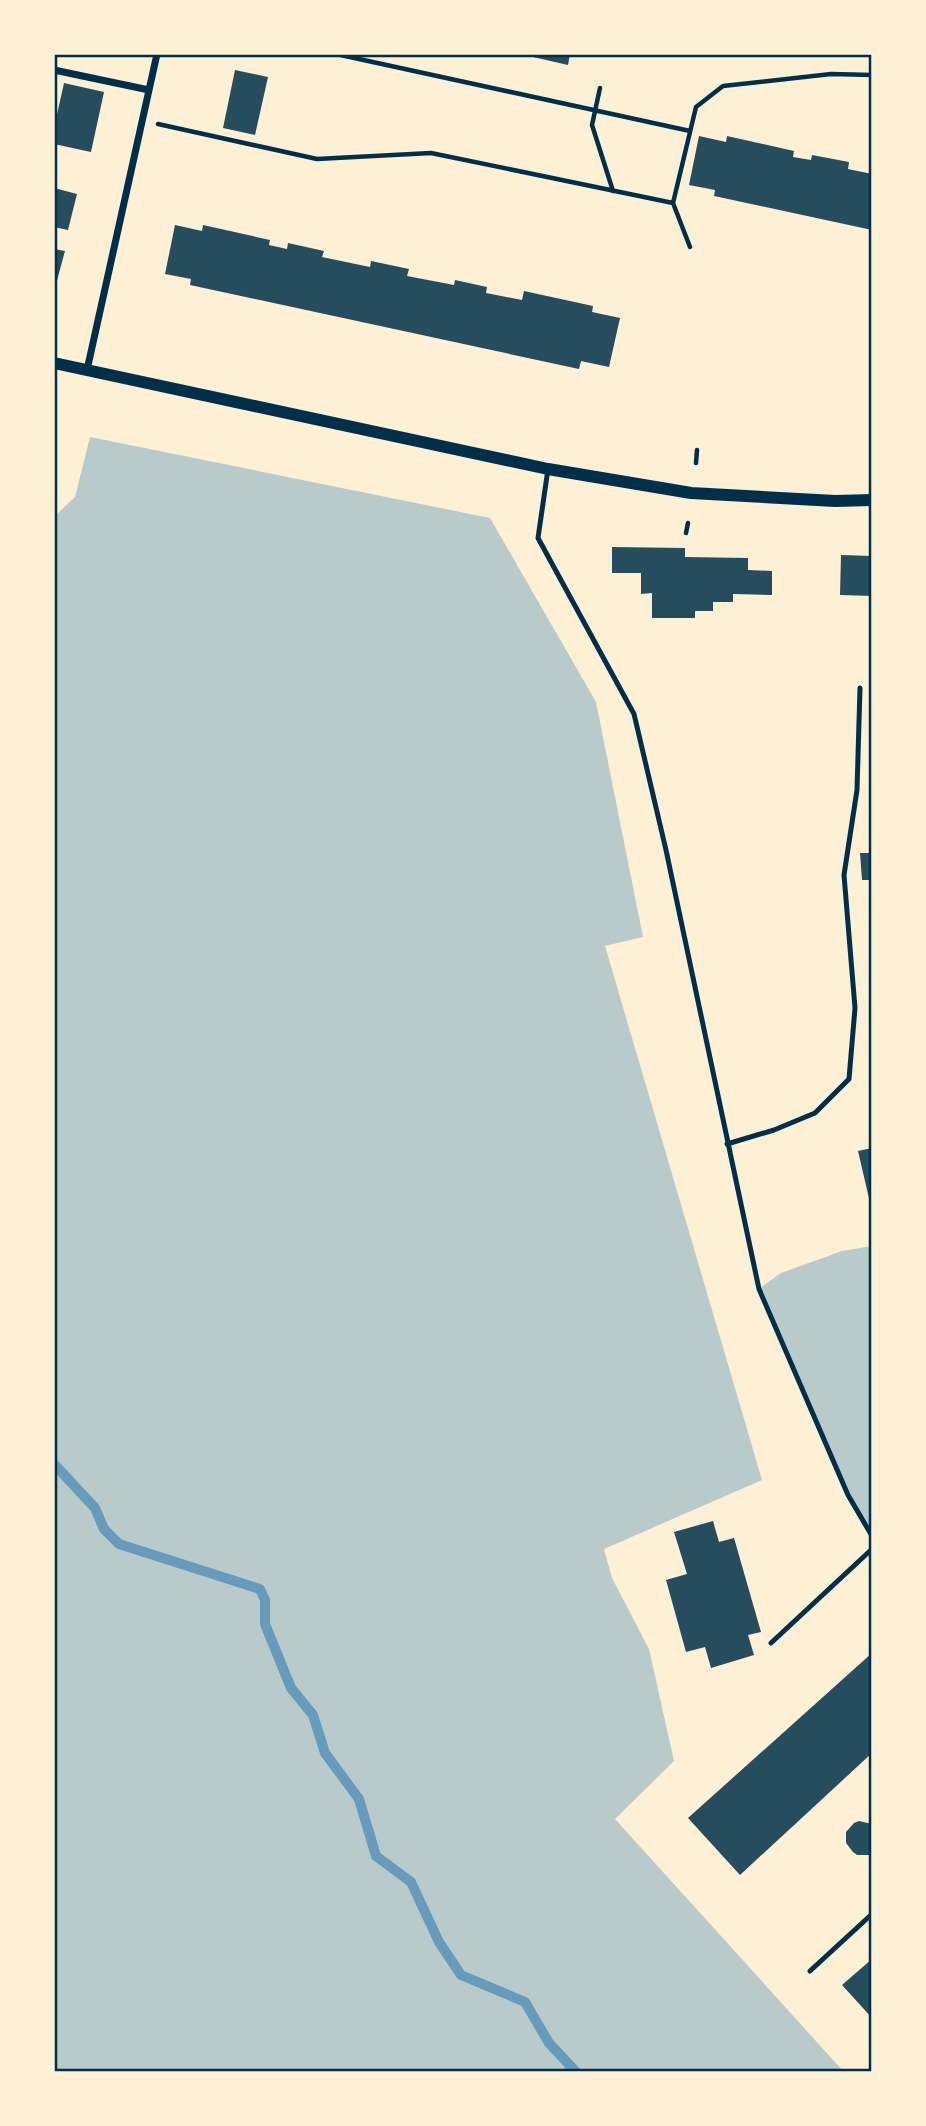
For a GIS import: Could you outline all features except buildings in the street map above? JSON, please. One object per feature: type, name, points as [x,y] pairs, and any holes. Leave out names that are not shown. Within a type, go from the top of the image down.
[{"type":"street","points":[[87,370],[157,54]]},
{"type":"street","points":[[54,70],[149,90]]},
{"type":"street","points":[[54,363],[548,469],[691,494],[835,501],[872,500]]},
{"type":"lane","points":[[548,469],[538,538],[634,714],[666,850],[759,1289],[848,1495],[872,1536]]},
{"type":"lane","points":[[727,1144],[774,1130],[815,1113],[849,1079],[855,1008],[844,875],[857,790],[860,688]]},
{"type":"lane","points":[[771,1643],[872,1549]]},
{"type":"lane","points":[[810,1971],[872,1914]]},
{"type":"path","points":[[336,54],[690,131]]},
{"type":"path","points":[[690,247],[673,203],[696,107],[723,86],[831,75],[872,75]]},
{"type":"path","points":[[600,88],[592,125],[613,191]]},
{"type":"path","points":[[142,121],[317,159],[431,153],[673,203]]},
{"type":"path","points":[[696,463],[697,450]]},
{"type":"path","points":[[687,533],[688,523]]},
{"type":"shaded area","points":[[90,437],[490,518],[596,702],[643,937],[605,946],[762,1480],[604,1549],[612,1578],[649,1649],[674,1761],[615,1819],[844,2072],[54,2072],[54,517],[75,497]]},
{"type":"shaded area","points":[[872,1246],[872,1536],[848,1495],[759,1289],[781,1273],[842,1251]]},
{"type":"waterway","points":[[54,1464],[95,1508],[104,1529],[119,1544],[260,1589],[265,1600],[265,1624],[291,1688],[313,1715],[325,1753],[359,1799],[376,1856],[411,1882],[439,1942],[461,1975],[525,2002],[549,2043],[576,2072]]}]
